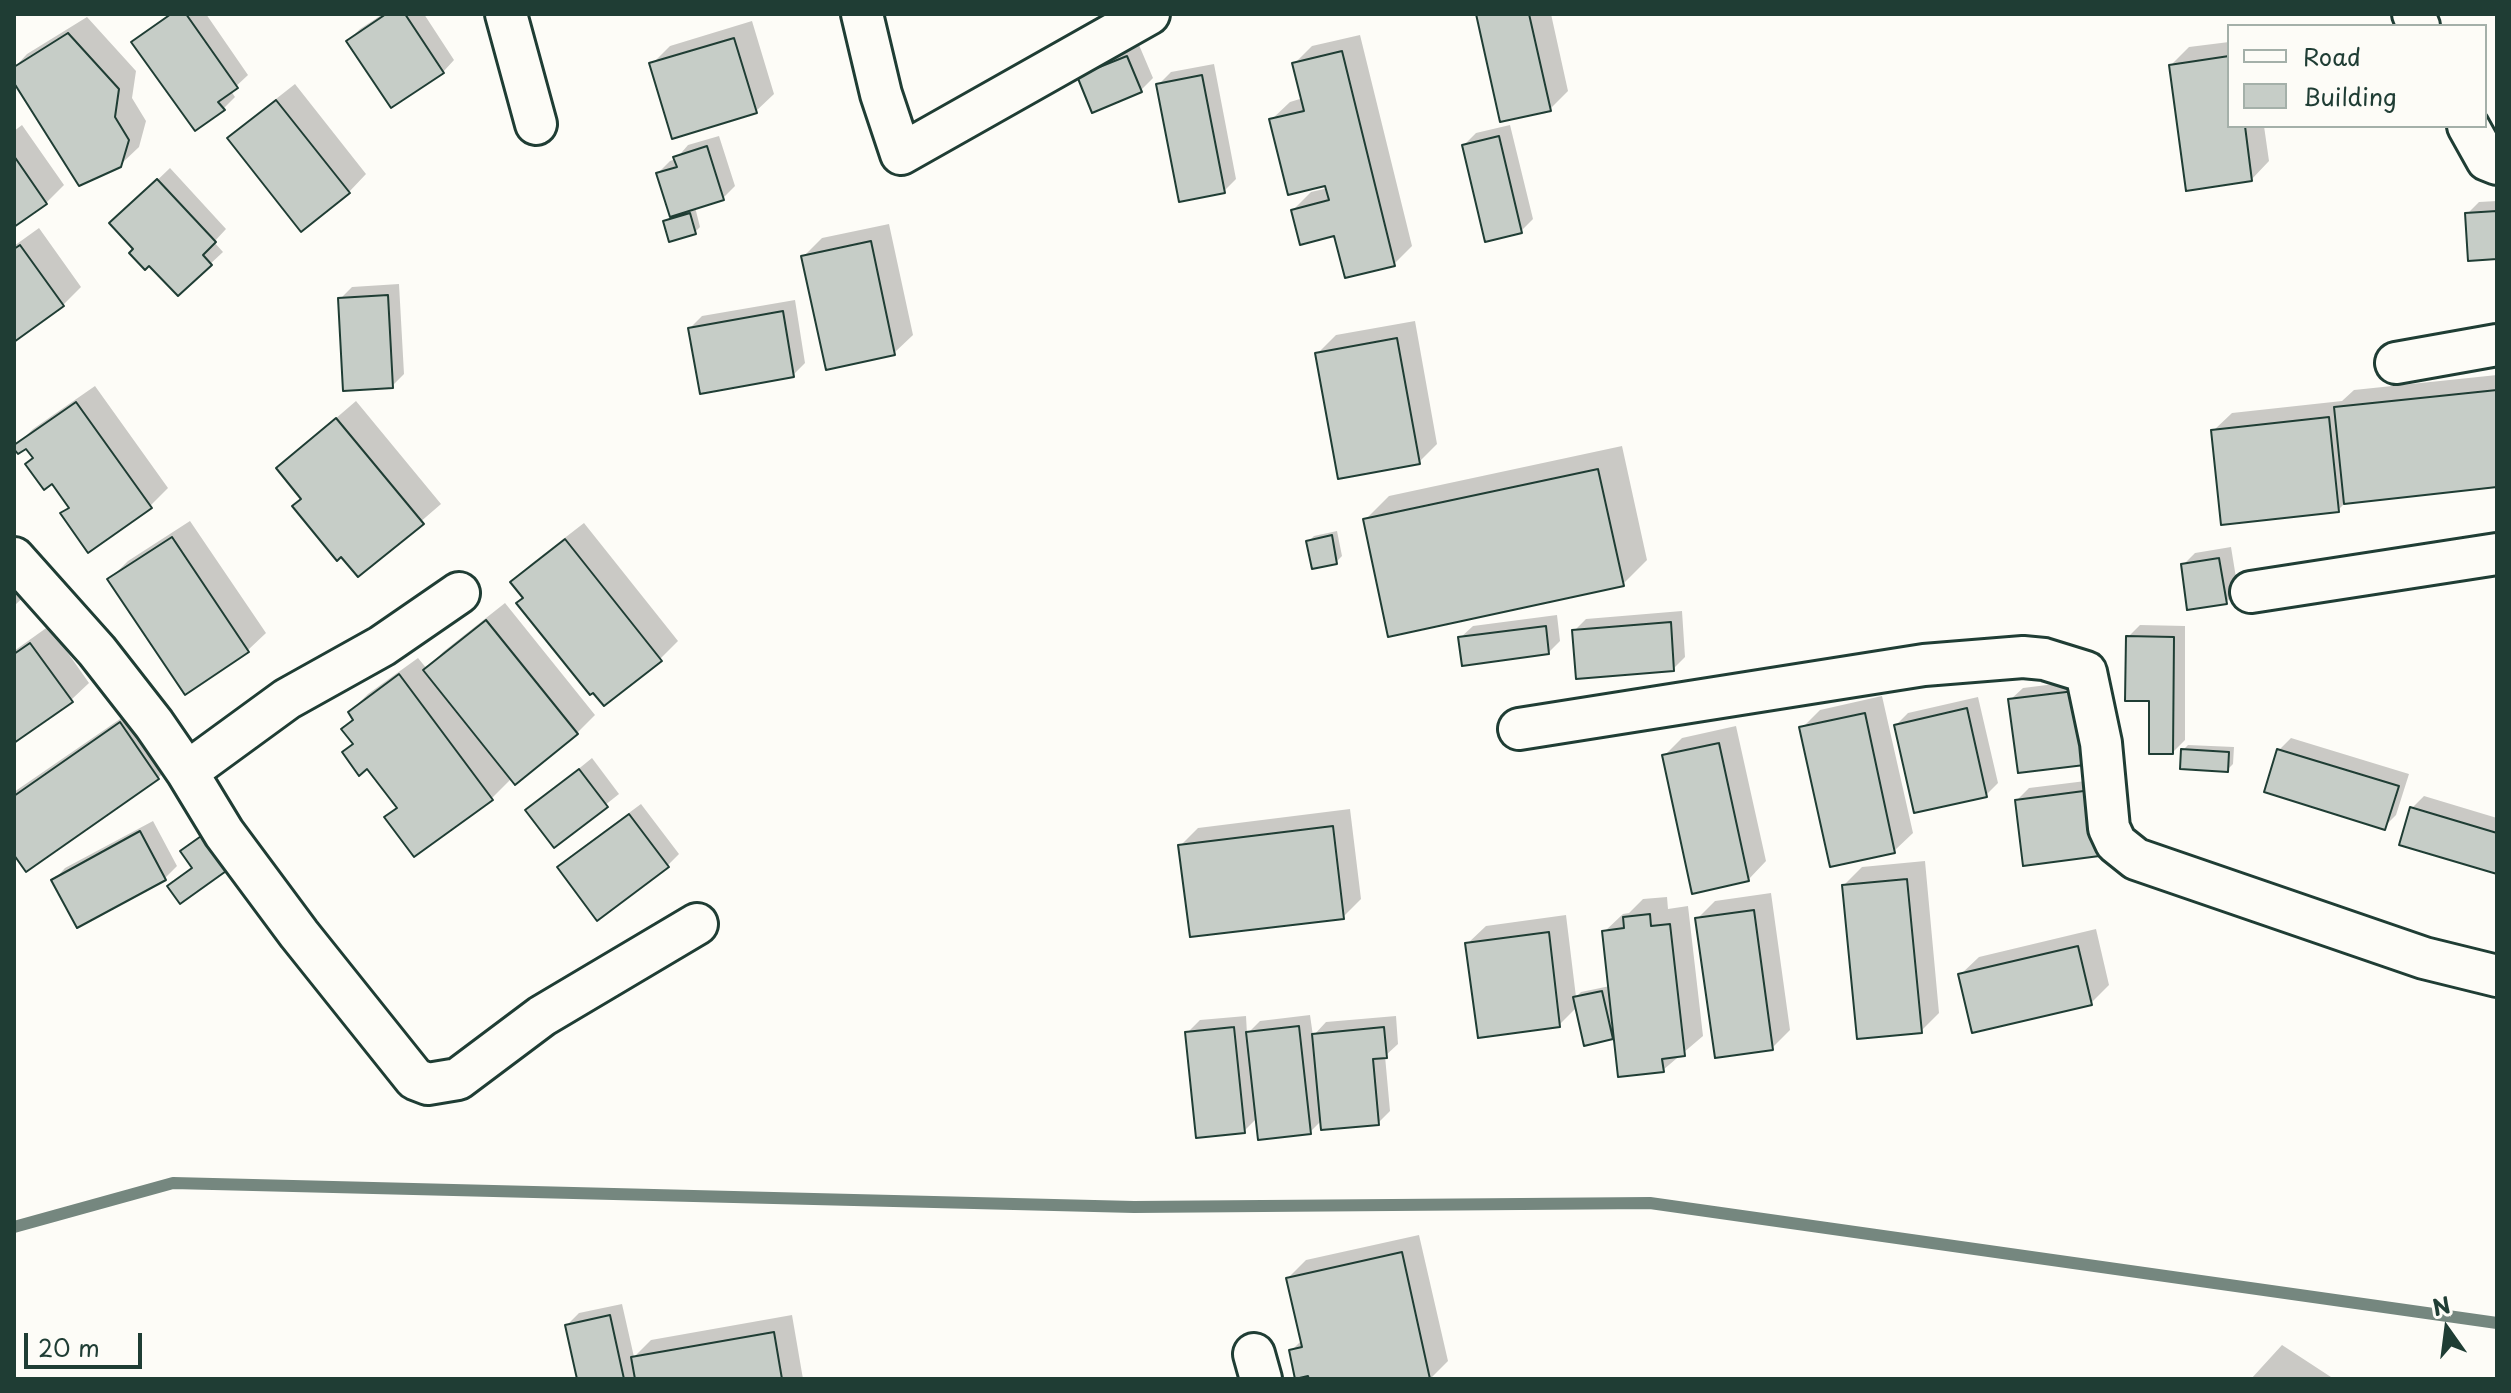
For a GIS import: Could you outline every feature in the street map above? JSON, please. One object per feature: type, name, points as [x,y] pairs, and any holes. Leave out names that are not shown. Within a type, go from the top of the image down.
[{"type":"street","points":[[506,14],[536,124]]},
{"type":"street","points":[[862,14],[881,94],[901,154],[1149,14]]},
{"type":"street","points":[[2469,128],[2487,160],[2497,164]]},
{"type":"street","points":[[2396,363],[2497,345]]},
{"type":"street","points":[[2251,592],[2497,554]]},
{"type":"street","points":[[14,558],[97,651],[154,724],[224,833],[299,934],[415,1079],[428,1084],[458,1079],[542,1016],[697,924]]},
{"type":"street","points":[[187,772],[287,699],[382,646],[459,593]]},
{"type":"street","points":[[1519,729],[1924,665],[2023,657],[2044,659],[2086,672],[2101,743],[2109,828],[2116,843],[2136,859],[2424,958],[2497,976]]},
{"type":"building","points":[[171,14],[186,14],[238,88],[218,102],[225,110],[195,131],[131,42]]},
{"type":"building","points":[[386,14],[405,14],[444,73],[391,108],[346,41]]},
{"type":"building","points":[[1476,14],[1529,14],[1551,111],[1500,122]]},
{"type":"building","points":[[68,33],[119,89],[115,117],[129,140],[121,167],[79,186],[14,83],[14,67]]},
{"type":"building","points":[[734,38],[757,113],[672,139],[649,63]]},
{"type":"building","points":[[1342,51],[1395,266],[1345,278],[1334,236],[1300,245],[1291,210],[1329,200],[1325,186],[1288,195],[1269,119],[1304,111],[1292,63]]},
{"type":"building","points":[[1127,56],[1142,92],[1092,113],[1077,76]]},
{"type":"building","points":[[2227,56],[2227,128],[2245,128],[2252,181],[2186,191],[2169,65]]},
{"type":"building","points":[[1202,75],[1225,193],[1179,202],[1156,84]]},
{"type":"building","points":[[276,100],[350,193],[301,232],[227,138]]},
{"type":"building","points":[[1499,136],[1522,233],[1485,242],[1462,145]]},
{"type":"building","points":[[707,146],[724,200],[670,217],[656,173],[677,167],[673,157]]},
{"type":"building","points":[[14,156],[47,204],[14,227]]},
{"type":"building","points":[[157,179],[216,242],[203,255],[212,265],[178,296],[149,266],[145,270],[129,253],[133,249],[109,223]]},
{"type":"building","points":[[2497,211],[2497,259],[2468,261],[2465,213]]},
{"type":"building","points":[[690,213],[696,234],[669,242],[663,221]]},
{"type":"building","points":[[871,241],[895,355],[826,370],[801,256]]},
{"type":"building","points":[[20,245],[64,306],[14,342],[14,249]]},
{"type":"building","points":[[388,295],[393,388],[343,391],[338,298]]},
{"type":"building","points":[[783,311],[794,377],[700,394],[688,328]]},
{"type":"building","points":[[1397,338],[1420,464],[1338,479],[1315,353]]},
{"type":"building","points":[[2497,390],[2497,487],[2344,504],[2334,407]]},
{"type":"building","points":[[76,402],[152,508],[88,553],[60,513],[69,508],[52,484],[44,490],[25,464],[33,458],[26,449],[18,454],[14,449],[14,445]]},
{"type":"building","points":[[2329,417],[2339,512],[2221,525],[2211,430]]},
{"type":"building","points":[[336,418],[424,524],[358,577],[341,557],[337,561],[292,506],[301,499],[276,468]]},
{"type":"building","points":[[1598,469],[1624,586],[1388,637],[1363,519]]},
{"type":"building","points":[[1332,535],[1337,564],[1312,569],[1306,541]]},
{"type":"building","points":[[172,537],[249,652],[185,695],[107,579]]},
{"type":"building","points":[[565,539],[662,661],[604,706],[593,693],[590,695],[516,603],[523,598],[510,582]]},
{"type":"building","points":[[2219,558],[2227,604],[2187,610],[2181,564]]},
{"type":"building","points":[[486,620],[578,734],[515,785],[423,670]]},
{"type":"building","points":[[1671,622],[1674,671],[1576,679],[1572,630]]},
{"type":"building","points":[[1546,626],[1549,654],[1462,666],[1458,637]]},
{"type":"building","points":[[2126,636],[2174,637],[2173,754],[2149,754],[2149,701],[2125,701]]},
{"type":"building","points":[[30,643],[73,702],[14,743],[14,654]]},
{"type":"building","points":[[399,674],[493,800],[414,857],[384,817],[397,808],[367,769],[359,776],[342,752],[353,744],[341,729],[353,720],[348,712]]},
{"type":"building","points":[[2083,690],[2093,764],[2018,773],[2008,699]]},
{"type":"building","points":[[1967,708],[1987,797],[1914,813],[1894,725]]},
{"type":"building","points":[[1865,713],[1895,853],[1830,867],[1799,727]]},
{"type":"building","points":[[120,722],[159,779],[26,872],[14,855],[14,796]]},
{"type":"building","points":[[1719,743],[1749,881],[1692,894],[1662,755]]},
{"type":"building","points":[[2181,749],[2229,752],[2228,772],[2180,769]]},
{"type":"building","points":[[2277,749],[2399,786],[2385,830],[2264,792]]},
{"type":"building","points":[[579,769],[608,807],[554,848],[525,810]]},
{"type":"building","points":[[2099,789],[2107,855],[2023,866],[2015,800]]},
{"type":"building","points":[[2410,807],[2497,833],[2497,874],[2399,845]]},
{"type":"building","points":[[629,814],[669,867],[597,921],[557,867]]},
{"type":"building","points":[[1333,826],[1344,919],[1190,937],[1178,845]]},
{"type":"building","points":[[140,831],[166,880],[77,928],[51,880]]},
{"type":"building","points":[[204,834],[229,869],[180,904],[167,886],[192,868],[180,851]]},
{"type":"building","points":[[1907,879],[1922,1033],[1857,1039],[1842,885]]},
{"type":"building","points":[[1754,910],[1773,1050],[1715,1058],[1695,918]]},
{"type":"building","points":[[1650,914],[1651,926],[1670,924],[1685,1056],[1662,1059],[1664,1072],[1618,1077],[1602,931],[1624,928],[1623,917]]},
{"type":"building","points":[[1549,932],[1560,1027],[1478,1038],[1465,943]]},
{"type":"building","points":[[2078,946],[2092,1005],[1972,1033],[1958,974]]},
{"type":"building","points":[[1602,991],[1613,1039],[1584,1046],[1573,997]]},
{"type":"building","points":[[1299,1026],[1311,1134],[1258,1140],[1246,1032]]},
{"type":"building","points":[[1234,1027],[1245,1133],[1196,1138],[1185,1032]]},
{"type":"building","points":[[1384,1027],[1387,1058],[1373,1059],[1379,1125],[1321,1130],[1312,1034]]},
{"type":"building","points":[[1402,1252],[1430,1379],[1309,1379],[1308,1376],[1295,1379],[1289,1350],[1302,1347],[1286,1278]]},
{"type":"building","points":[[610,1315],[624,1379],[577,1379],[565,1325]]},
{"type":"building","points":[[774,1332],[782,1379],[635,1379],[631,1357]]},
{"type":"waterway","points":[[14,1227],[173,1183],[1134,1207],[1650,1203],[2497,1323]]}]
